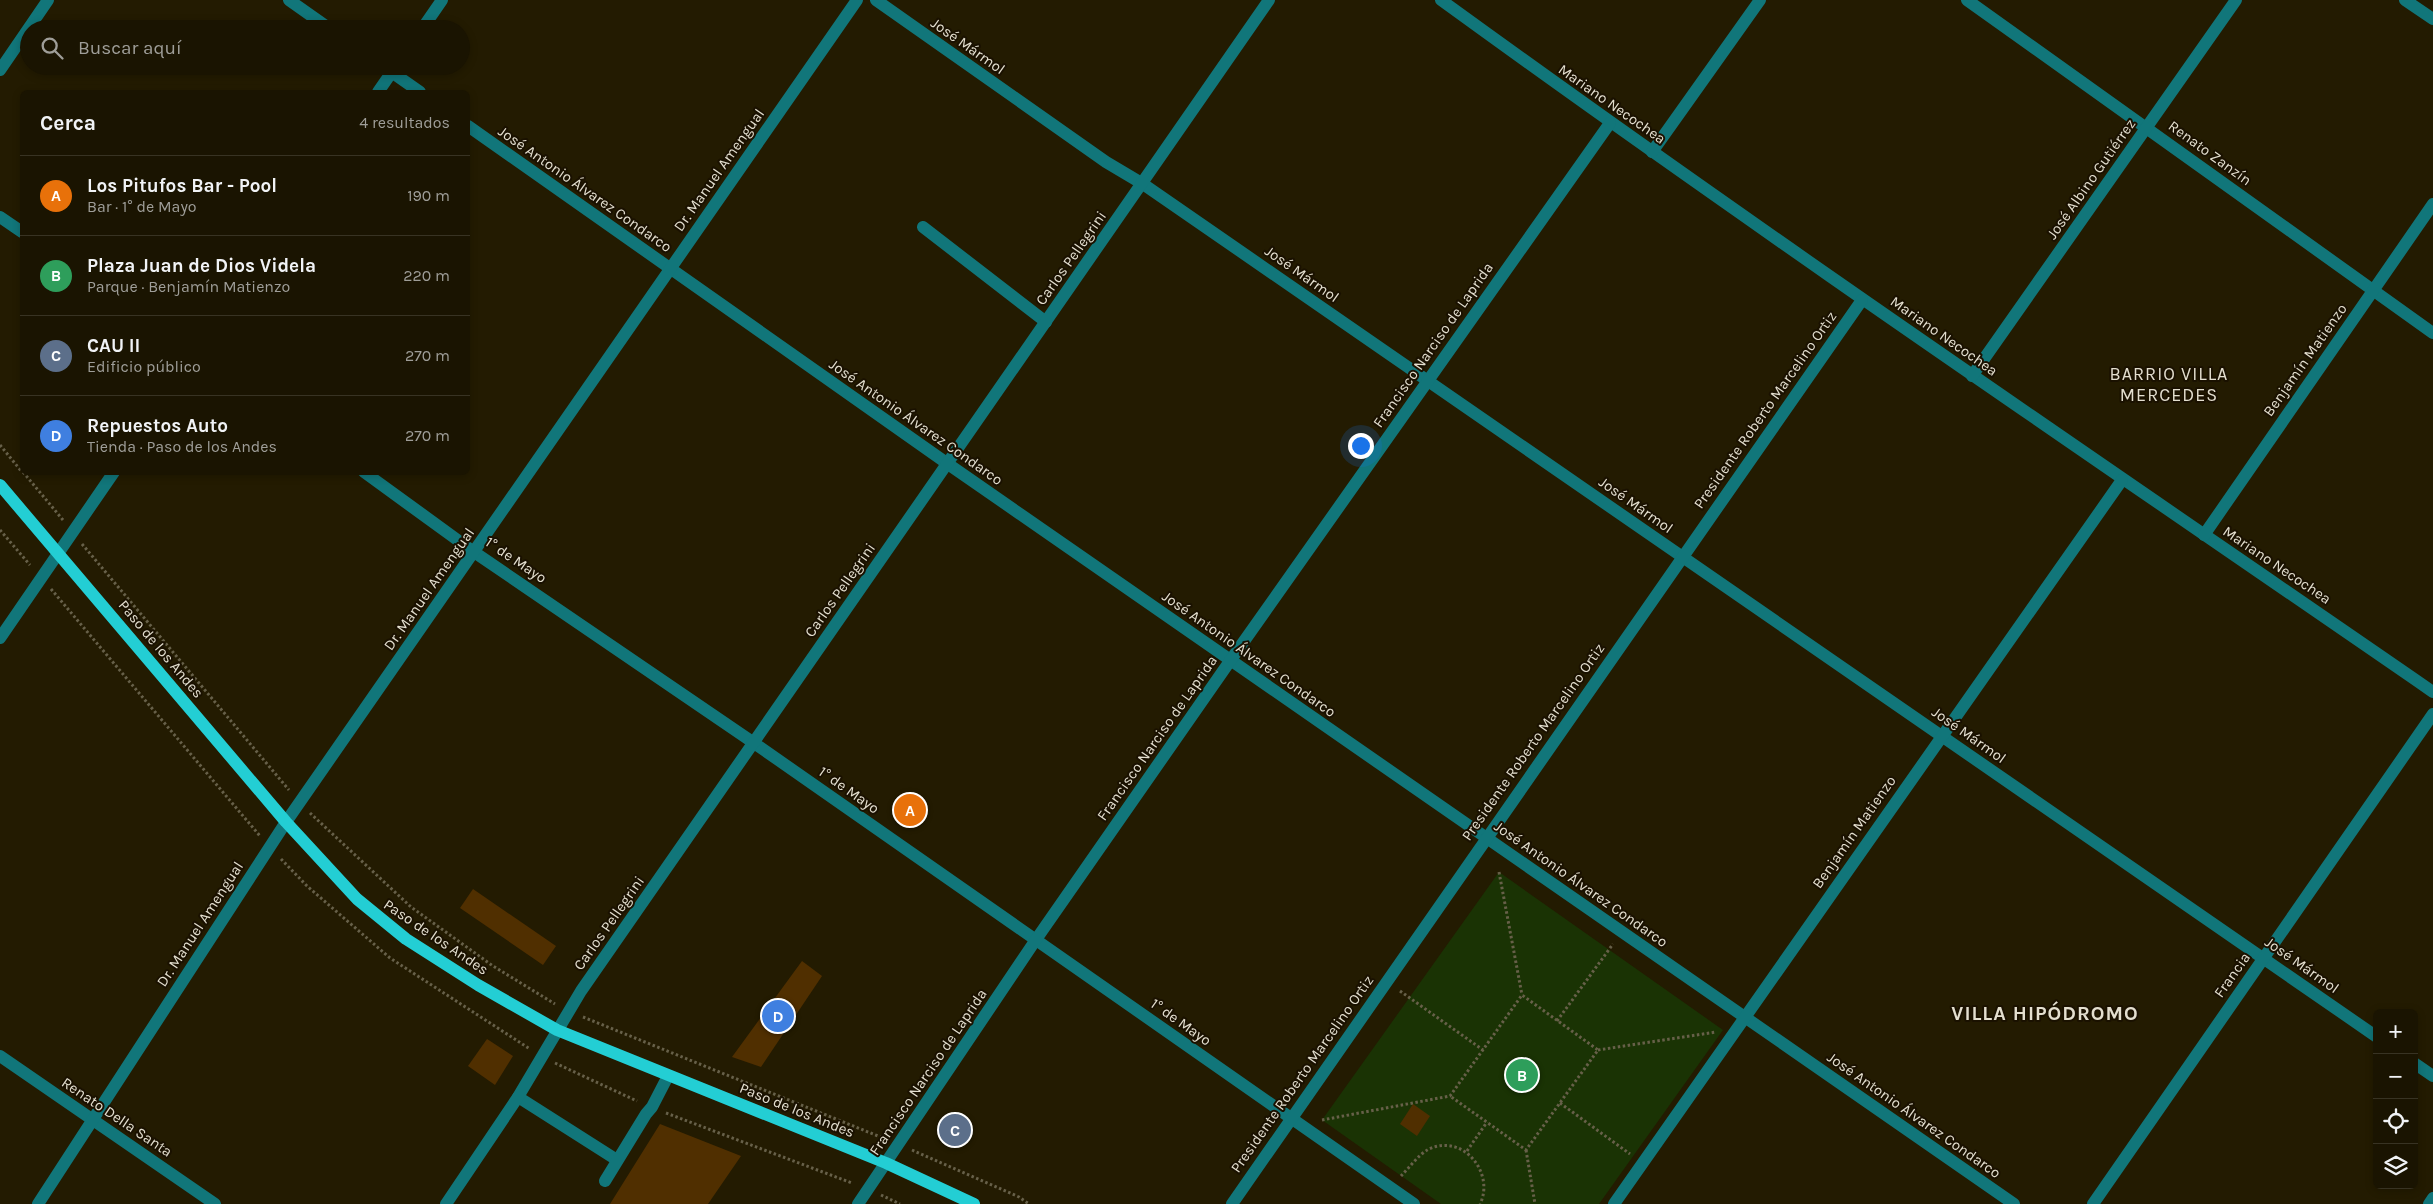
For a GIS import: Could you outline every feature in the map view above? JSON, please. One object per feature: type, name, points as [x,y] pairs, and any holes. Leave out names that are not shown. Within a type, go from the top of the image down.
[{"type":"main road","name":"Paso de los Andes","points":[[0,485],[286,822],[356,899],[386,924],[444,964],[556,1030],[886,1163],[974,1204]]},
{"type":"street","points":[[34,20],[48,0]]},
{"type":"street","points":[[289,0],[317,20]]},
{"type":"street","points":[[428,20],[442,0]]},
{"type":"street","name":"Dr. Manuel Amengual","points":[[38,1204],[286,822],[857,0]]},
{"type":"street","name":"José Mármol","points":[[876,0],[1106,162],[1143,184],[2373,1034]]},
{"type":"street","name":"Carlos Pellegrini","points":[[446,1204],[518,1098],[568,1011],[1269,0]]},
{"type":"street","name":"Mariano Necochea","points":[[1441,0],[1610,123],[1862,300],[2433,692]]},
{"type":"street","points":[[1652,152],[1760,0]]},
{"type":"street","name":"Renato Zanzín","points":[[1967,0],[2433,333]]},
{"type":"street","name":"José Albino Gutiérrez","points":[[1972,376],[2236,0]]},
{"type":"street","points":[[2406,0],[2433,19]]},
{"type":"street","points":[[0,70],[20,41]]},
{"type":"street","points":[[379,90],[386,75]]},
{"type":"street","points":[[399,75],[418,90]]},
{"type":"street","name":"Francisco Narciso de Laprida","points":[[858,1204],[1035,941],[1610,123]]},
{"type":"street","name":"José Antonio Álvarez Condarco","points":[[470,127],[1230,661],[2014,1204]]},
{"type":"street","name":"Benjamín Matienzo","points":[[2204,535],[2433,204]]},
{"type":"street","points":[[0,216],[20,231]]},
{"type":"street","points":[[923,227],[1046,322]]},
{"type":"street","name":"Presidente Roberto Marcelino Ortiz","points":[[1232,1204],[1485,838],[1862,300]]},
{"type":"street","points":[[0,638],[112,475]]},
{"type":"street","name":"1° de Mayo","points":[[368,475],[474,552],[754,743],[1414,1204]]},
{"type":"street","name":"Benjamín Matienzo","points":[[1614,1204],[2122,480]]},
{"type":"street","name":"Francia","points":[[2093,1204],[2433,714]]},
{"type":"street","name":"Renato Della Santa","points":[[0,1056],[215,1204]]},
{"type":"street","points":[[2418,1066],[2433,1076]]},
{"type":"street","points":[[604,1182],[652,1107],[668,1076]]},
{"type":"street","points":[[518,1098],[617,1160]]},
{"type":"street","points":[[2429,1204],[2433,1198]]},
{"type":"path","points":[[0,444],[20,468]]},
{"type":"path","points":[[26,475],[300,803],[411,907],[493,966],[568,1011],[899,1144],[1019,1197],[1029,1204]]},
{"type":"path","points":[[0,530],[270,847],[307,886],[390,958],[542,1056],[589,1080],[652,1107],[868,1189],[900,1204]]},
{"type":"path","points":[[1499,872],[1522,996],[1598,1050],[1723,1030]]},
{"type":"path","points":[[1557,1021],[1622,932]]},
{"type":"path","points":[[1386,982],[1483,1050]]},
{"type":"path","points":[[1322,1120],[1450,1096],[1522,996]]},
{"type":"path","points":[[1526,1150],[1598,1050]]},
{"type":"path","points":[[1450,1096],[1526,1150],[1535,1204]]},
{"type":"path","points":[[1560,1103],[1642,1164]]},
{"type":"path","points":[[1467,1151],[1487,1122]]},
{"type":"path","points":[[1401,1176],[1428,1149],[1448,1144],[1467,1151],[1482,1172],[1483,1198],[1480,1204]]},
{"type":"green space","points":[[1499,872],[1723,1030],[1599,1204],[1441,1204],[1322,1120]]},
{"type":"building","points":[[473,889],[556,946],[543,965],[460,908]]},
{"type":"building","points":[[802,961],[822,976],[761,1067],[732,1057]]},
{"type":"building","points":[[487,1039],[513,1056],[495,1085],[468,1066]]},
{"type":"building","points":[[1413,1104],[1430,1116],[1417,1136],[1400,1124]]},
{"type":"building","points":[[660,1124],[741,1156],[708,1204],[610,1204]]},
{"type":"place","name":"Los Pitufos Bar - Pool","points":[[910,810]]},
{"type":"place","name":"Repuestos Auto","points":[[778,1016]]},
{"type":"place","name":"Plaza Juan de Dios Videla","points":[[1522,1075]]},
{"type":"place","name":"CAU II","points":[[955,1130]]},
{"type":"district","name":"BARRIO VILLA MERCEDES","points":[[2169,384]]},
{"type":"district","name":"VILLA HIPÓDROMO","points":[[2045,1013]]}]
